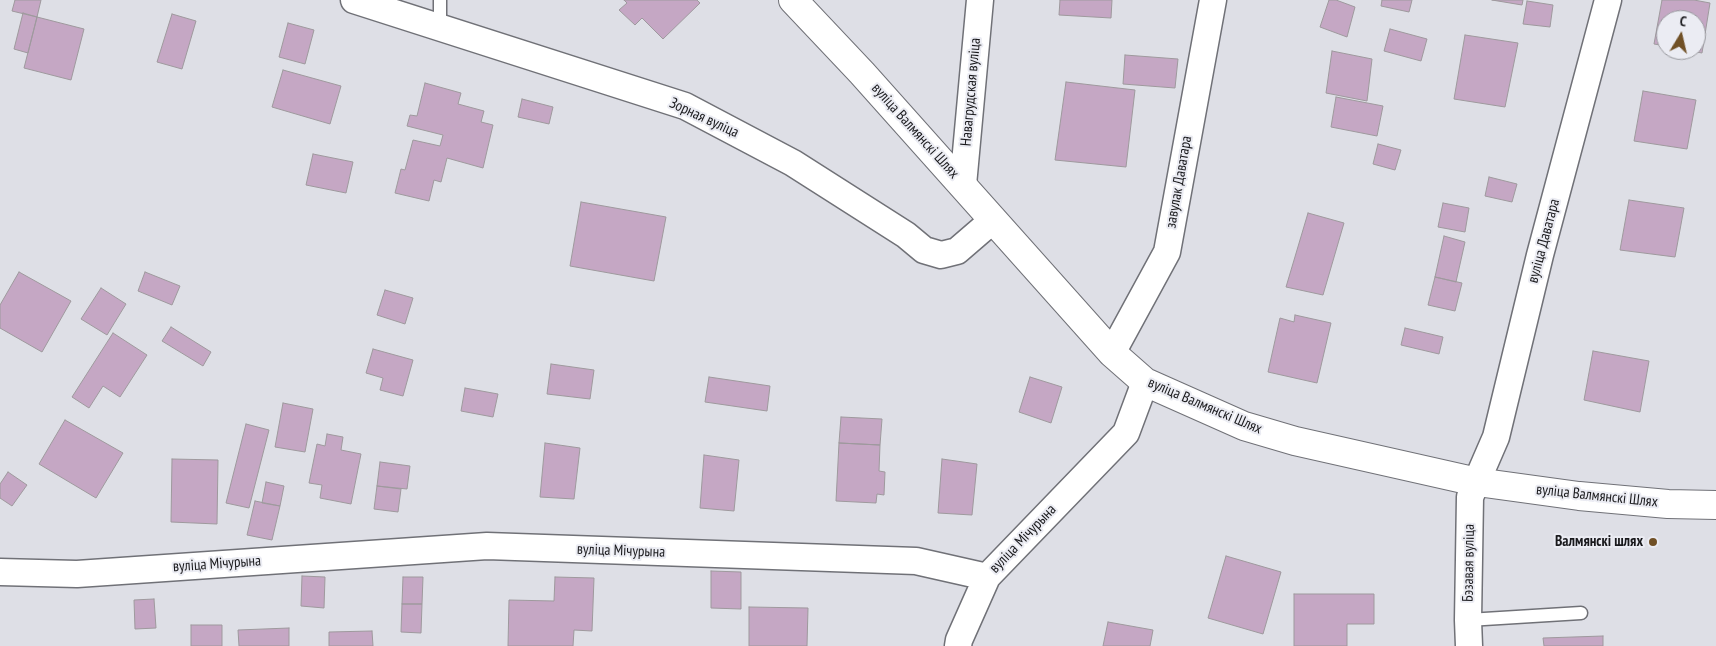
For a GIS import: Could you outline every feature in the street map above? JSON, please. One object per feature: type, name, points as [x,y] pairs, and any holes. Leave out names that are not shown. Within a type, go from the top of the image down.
[{"type":"main road","name":"вуліца Валмянскі Шлях","points":[[793,0],[862,73],[1112,353],[1145,382],[1244,426],[1295,441],[1477,482],[1579,496],[1668,504],[1716,505]]},
{"type":"street","name":"Зорная вуліца","points":[[354,0],[573,69],[693,110],[794,163],[906,235],[924,250],[941,255],[957,251],[993,220]]},
{"type":"street","name":"Навагрудская вуліца","points":[[963,185],[980,0]]},
{"type":"street","name":"завулак Даватара","points":[[1112,353],[1166,252],[1213,0]]},
{"type":"street","name":"вуліца Даватара","points":[[1477,482],[1496,437],[1540,255],[1608,0]]},
{"type":"street","name":"вуліца Мічурына","points":[[0,572],[77,574],[487,546],[916,561],[987,576],[1126,433],[1145,382]]},
{"type":"street","name":"Бэзавая вуліца","points":[[1469,646],[1470,497],[1477,482]]},
{"type":"street","points":[[958,646],[987,576]]},
{"type":"lane","points":[[440,0],[440,27]]},
{"type":"lane","points":[[1468,620],[1581,613]]},
{"type":"building","points":[[15,0],[41,0],[37,17],[12,11]]},
{"type":"building","points":[[624,0],[697,0],[700,3],[663,39],[642,18],[635,25],[619,10],[627,3]]},
{"type":"building","points":[[1060,0],[1112,0],[1111,18],[1059,15]]},
{"type":"building","points":[[1329,0],[1336,0],[1355,7],[1347,37],[1320,27]]},
{"type":"building","points":[[1382,0],[1412,0],[1409,12],[1381,6]]},
{"type":"building","points":[[1492,0],[1523,0],[1522,5]]},
{"type":"building","points":[[1662,0],[1694,0],[1710,3],[1706,28],[1706,10],[1660,10]]},
{"type":"building","points":[[1527,1],[1553,5],[1550,27],[1523,24]]},
{"type":"building","points":[[23,13],[37,17],[28,53],[14,49]]},
{"type":"building","points":[[172,14],[196,21],[182,69],[157,62]]},
{"type":"building","points":[[37,17],[84,29],[71,80],[24,68]]},
{"type":"building","points":[[288,23],[314,30],[305,64],[279,57]]},
{"type":"building","points":[[1390,29],[1427,39],[1421,61],[1384,51]]},
{"type":"building","points":[[1465,35],[1518,43],[1505,107],[1454,99]]},
{"type":"building","points":[[1332,51],[1372,59],[1367,101],[1326,93]]},
{"type":"building","points":[[1125,55],[1178,59],[1175,88],[1123,84]]},
{"type":"building","points":[[283,70],[341,86],[330,124],[272,107]]},
{"type":"building","points":[[1066,82],[1135,90],[1126,167],[1055,160]]},
{"type":"building","points":[[425,83],[461,93],[458,104],[484,111],[481,122],[493,125],[483,168],[447,158],[441,182],[434,180],[429,201],[395,193],[401,169],[405,170],[413,140],[440,146],[443,135],[407,126],[410,115],[417,116]]},
{"type":"building","points":[[1643,91],[1696,100],[1687,149],[1634,141]]},
{"type":"building","points":[[1336,97],[1383,106],[1377,136],[1331,127]]},
{"type":"building","points":[[522,99],[553,107],[549,124],[518,117]]},
{"type":"building","points":[[1378,144],[1401,150],[1395,170],[1373,164]]},
{"type":"building","points":[[313,154],[353,162],[346,193],[306,185]]},
{"type":"building","points":[[1489,177],[1517,184],[1512,202],[1485,196]]},
{"type":"building","points":[[1629,200],[1684,208],[1675,257],[1620,250]]},
{"type":"building","points":[[581,202],[666,217],[654,281],[570,266]]},
{"type":"building","points":[[1443,203],[1469,208],[1465,232],[1438,227]]},
{"type":"building","points":[[1308,213],[1344,223],[1323,295],[1286,287]]},
{"type":"building","points":[[1444,236],[1465,242],[1456,282],[1435,277]]},
{"type":"building","points":[[19,272],[71,301],[42,352],[0,328],[0,305]]},
{"type":"building","points":[[145,272],[180,286],[172,305],[138,291]]},
{"type":"building","points":[[1435,277],[1462,283],[1455,311],[1428,305]]},
{"type":"building","points":[[101,288],[126,304],[107,335],[81,319]]},
{"type":"building","points":[[385,290],[413,298],[405,324],[377,315]]},
{"type":"building","points":[[1295,315],[1331,323],[1317,383],[1268,372],[1280,318],[1294,322]]},
{"type":"building","points":[[171,327],[211,352],[203,366],[162,341]]},
{"type":"building","points":[[1405,328],[1443,337],[1439,354],[1401,345]]},
{"type":"building","points":[[113,333],[147,355],[120,397],[103,386],[89,408],[72,397]]},
{"type":"building","points":[[373,349],[413,360],[403,396],[380,390],[383,378],[366,373]]},
{"type":"building","points":[[1593,351],[1649,361],[1640,412],[1584,400]]},
{"type":"building","points":[[551,364],[594,370],[590,399],[547,394]]},
{"type":"building","points":[[709,377],[770,386],[767,411],[705,402]]},
{"type":"building","points":[[1030,377],[1062,387],[1051,423],[1019,412]]},
{"type":"building","points":[[465,388],[498,394],[493,417],[461,411]]},
{"type":"building","points":[[283,403],[313,409],[305,452],[275,447]]},
{"type":"building","points":[[841,417],[882,419],[880,445],[839,443]]},
{"type":"building","points":[[65,420],[123,453],[96,498],[39,464]]},
{"type":"building","points":[[246,424],[269,430],[249,508],[226,503]]},
{"type":"building","points":[[327,434],[343,437],[341,450],[361,454],[351,504],[320,498],[322,485],[309,483],[317,444],[325,446]]},
{"type":"building","points":[[545,443],[580,448],[574,499],[540,497]]},
{"type":"building","points":[[839,443],[880,445],[879,471],[885,472],[884,495],[877,494],[876,503],[836,501]]},
{"type":"building","points":[[704,455],[739,460],[734,511],[700,508]]},
{"type":"building","points":[[172,459],[218,460],[217,524],[171,522]]},
{"type":"building","points":[[942,459],[977,464],[972,515],[938,513]]},
{"type":"building","points":[[380,462],[410,466],[407,489],[377,486]]},
{"type":"building","points":[[8,472],[27,485],[12,506],[0,498],[0,484]]},
{"type":"building","points":[[266,482],[284,486],[280,506],[262,503]]},
{"type":"building","points":[[377,486],[401,489],[398,512],[374,509]]},
{"type":"building","points":[[255,501],[280,506],[272,540],[247,535]]},
{"type":"building","points":[[1226,556],[1281,572],[1263,634],[1208,618]]},
{"type":"building","points":[[711,571],[741,572],[741,609],[711,608]]},
{"type":"building","points":[[302,576],[325,577],[324,608],[301,606]]},
{"type":"building","points":[[403,577],[423,577],[422,604],[402,604]]},
{"type":"building","points":[[555,577],[594,578],[592,631],[574,630],[573,646],[508,646],[509,600],[554,601]]},
{"type":"building","points":[[1294,594],[1374,594],[1374,624],[1347,624],[1347,646],[1294,646]]},
{"type":"building","points":[[154,599],[156,628],[135,629],[134,600]]},
{"type":"building","points":[[402,604],[422,604],[421,633],[401,632]]},
{"type":"building","points":[[749,607],[808,608],[807,646],[749,646]]},
{"type":"building","points":[[1108,622],[1153,630],[1150,646],[1103,646]]},
{"type":"building","points":[[191,625],[222,625],[222,646],[191,646]]},
{"type":"building","points":[[289,628],[289,646],[239,646],[238,630]]},
{"type":"building","points":[[372,631],[373,646],[329,646],[329,632]]},
{"type":"building","points":[[1603,636],[1603,646],[1544,646],[1543,638]]},
{"type":"place","name":"Валмянскі шлях","points":[[1653,542]]}]
